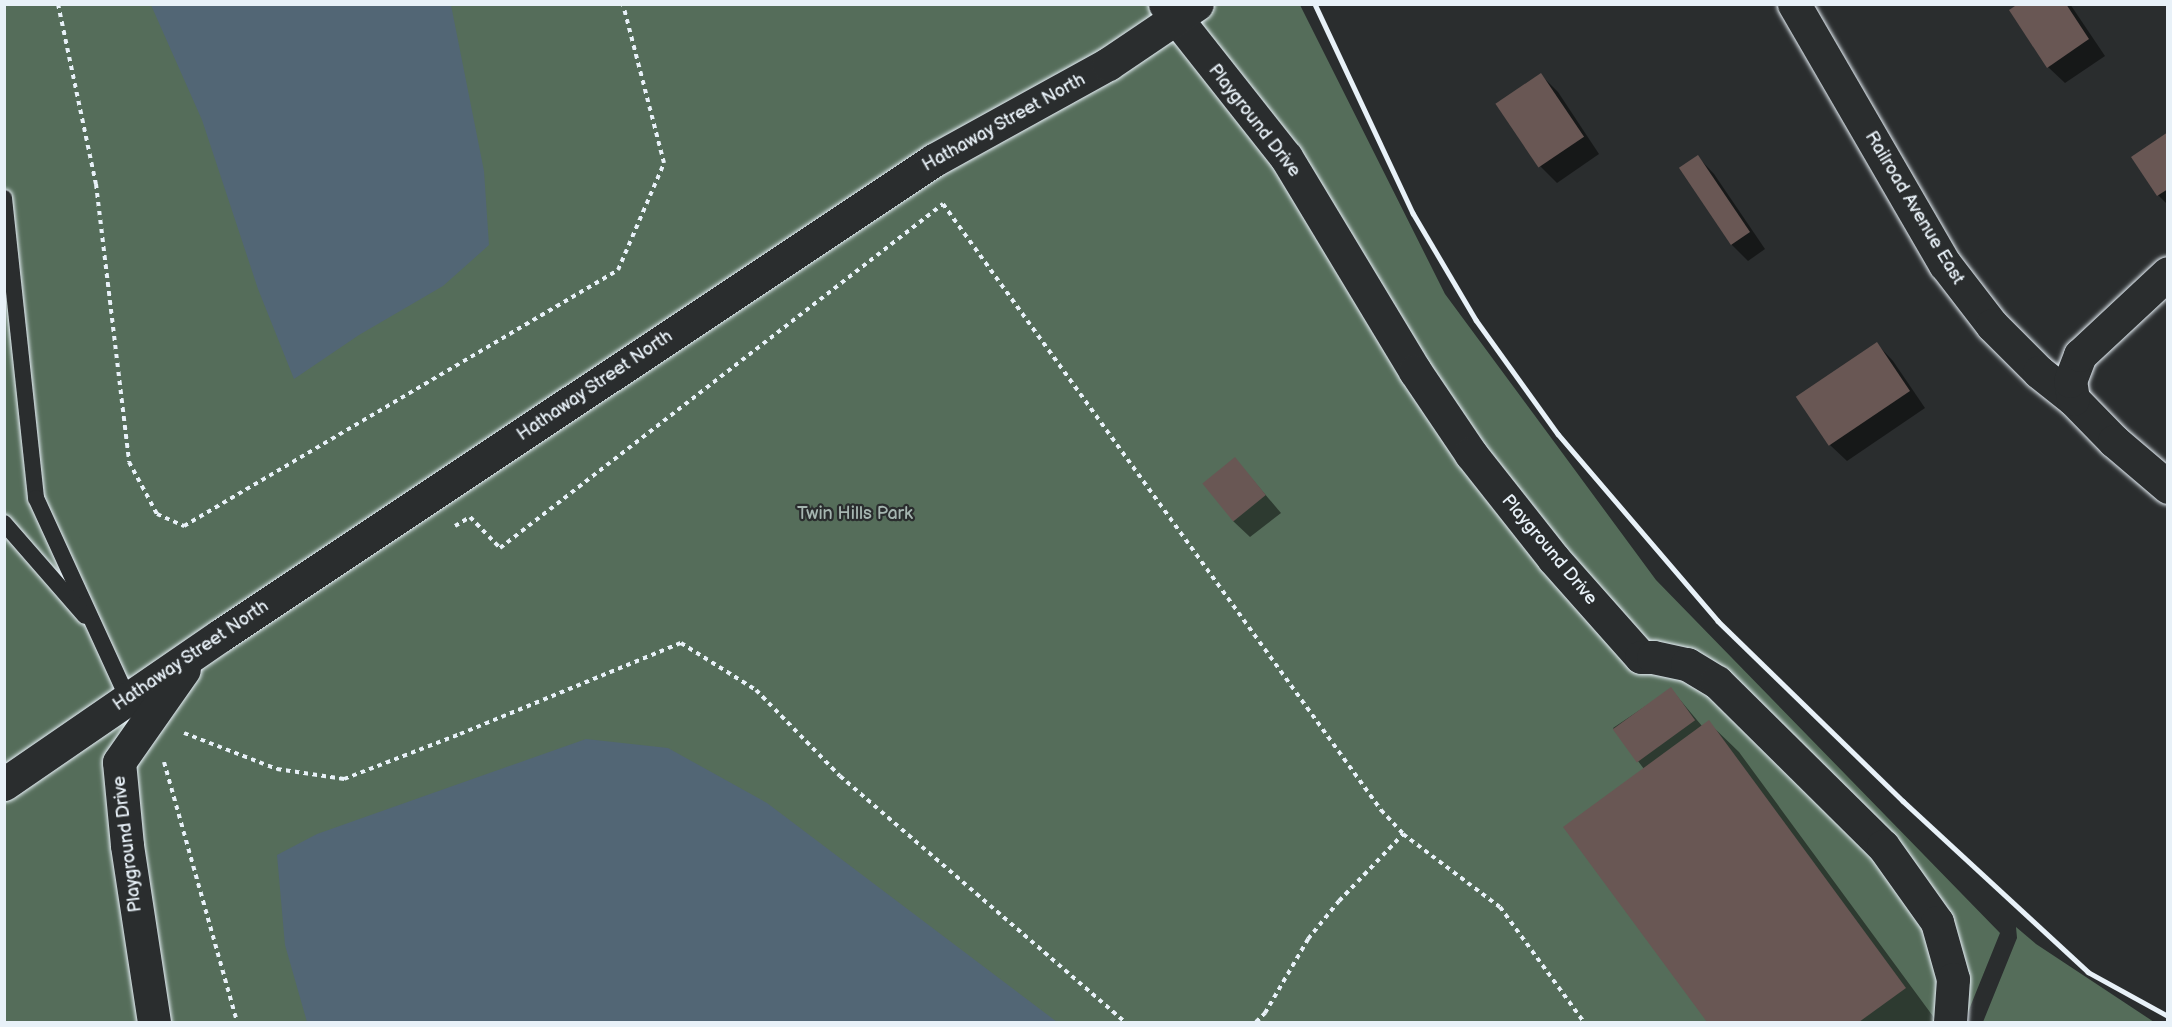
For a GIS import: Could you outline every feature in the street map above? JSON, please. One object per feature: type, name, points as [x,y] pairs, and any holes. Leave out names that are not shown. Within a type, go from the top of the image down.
[{"type":"street","name":"Railroad Avenue East","points":[[1794,4],[1945,264],[1992,325],[2039,372],[2073,399],[2114,441],[2168,487]]},
{"type":"street","name":"Hathaway Street North","points":[[4,784],[196,652],[934,160],[1108,64],[1179,9]]},
{"type":"street","name":"Playground Drive","points":[[1179,9],[1286,157],[1415,371],[1471,454],[1553,558],[1641,657],[1653,657],[1687,664],[1717,682],[1882,846],[1937,922],[1953,978],[1950,1023]]},
{"type":"street","points":[[2073,399],[2070,381],[2080,355],[2168,273]]},
{"type":"street","name":"Playground Drive","points":[[154,1023],[127,845],[119,762],[196,652]]},
{"type":"lane","points":[[4,198],[36,498],[128,699]]},
{"type":"lane","points":[[4,523],[97,630]]},
{"type":"path","points":[[58,4],[96,184],[129,462],[157,514],[184,526],[618,270],[664,163],[623,4]]},
{"type":"path","points":[[450,530],[470,517],[500,548],[943,204],[1381,810],[1403,834],[1500,907],[1584,1023]]},
{"type":"path","points":[[173,729],[277,769],[344,779],[681,643],[756,690],[840,776],[1125,1023]]},
{"type":"path","points":[[162,754],[237,1023]]},
{"type":"path","points":[[1256,1023],[1308,939],[1339,901],[1403,834]]},
{"type":"green space","name":"Twin Hills Park","points":[[5,4],[1300,5],[1445,294],[1656,580],[2000,933],[1964,1022],[5,1022]]},
{"type":"green space","points":[[2016,927],[2036,944],[2154,1022],[1983,1022],[2017,938]]},
{"type":"water","points":[[151,5],[451,5],[484,171],[489,245],[443,286],[359,335],[294,379],[258,289],[202,120]]},
{"type":"water","points":[[586,739],[668,748],[767,803],[1057,1022],[307,1022],[285,945],[277,855],[317,834]]},
{"type":"building","points":[[2018,4],[2066,4],[2089,39],[2047,68],[2009,10]]},
{"type":"building","points":[[1541,73],[1584,137],[1538,168],[1495,104]]},
{"type":"building","points":[[2168,132],[2168,189],[2157,196],[2131,157]]},
{"type":"building","points":[[1698,155],[1750,232],[1731,245],[1679,168]]},
{"type":"building","points":[[1877,342],[1910,391],[1829,446],[1796,397]]},
{"type":"building","points":[[1235,457],[1266,495],[1233,522],[1202,483]]},
{"type":"building","points":[[1671,687],[1695,720],[1637,762],[1613,729]]},
{"type":"building","points":[[1709,720],[1906,988],[1859,1022],[1707,1022],[1563,827]]},
{"type":"railway","points":[[1315,4],[1413,213],[1476,320],[1558,434],[1718,621],[1903,801],[2088,972],[2168,1016]]}]
